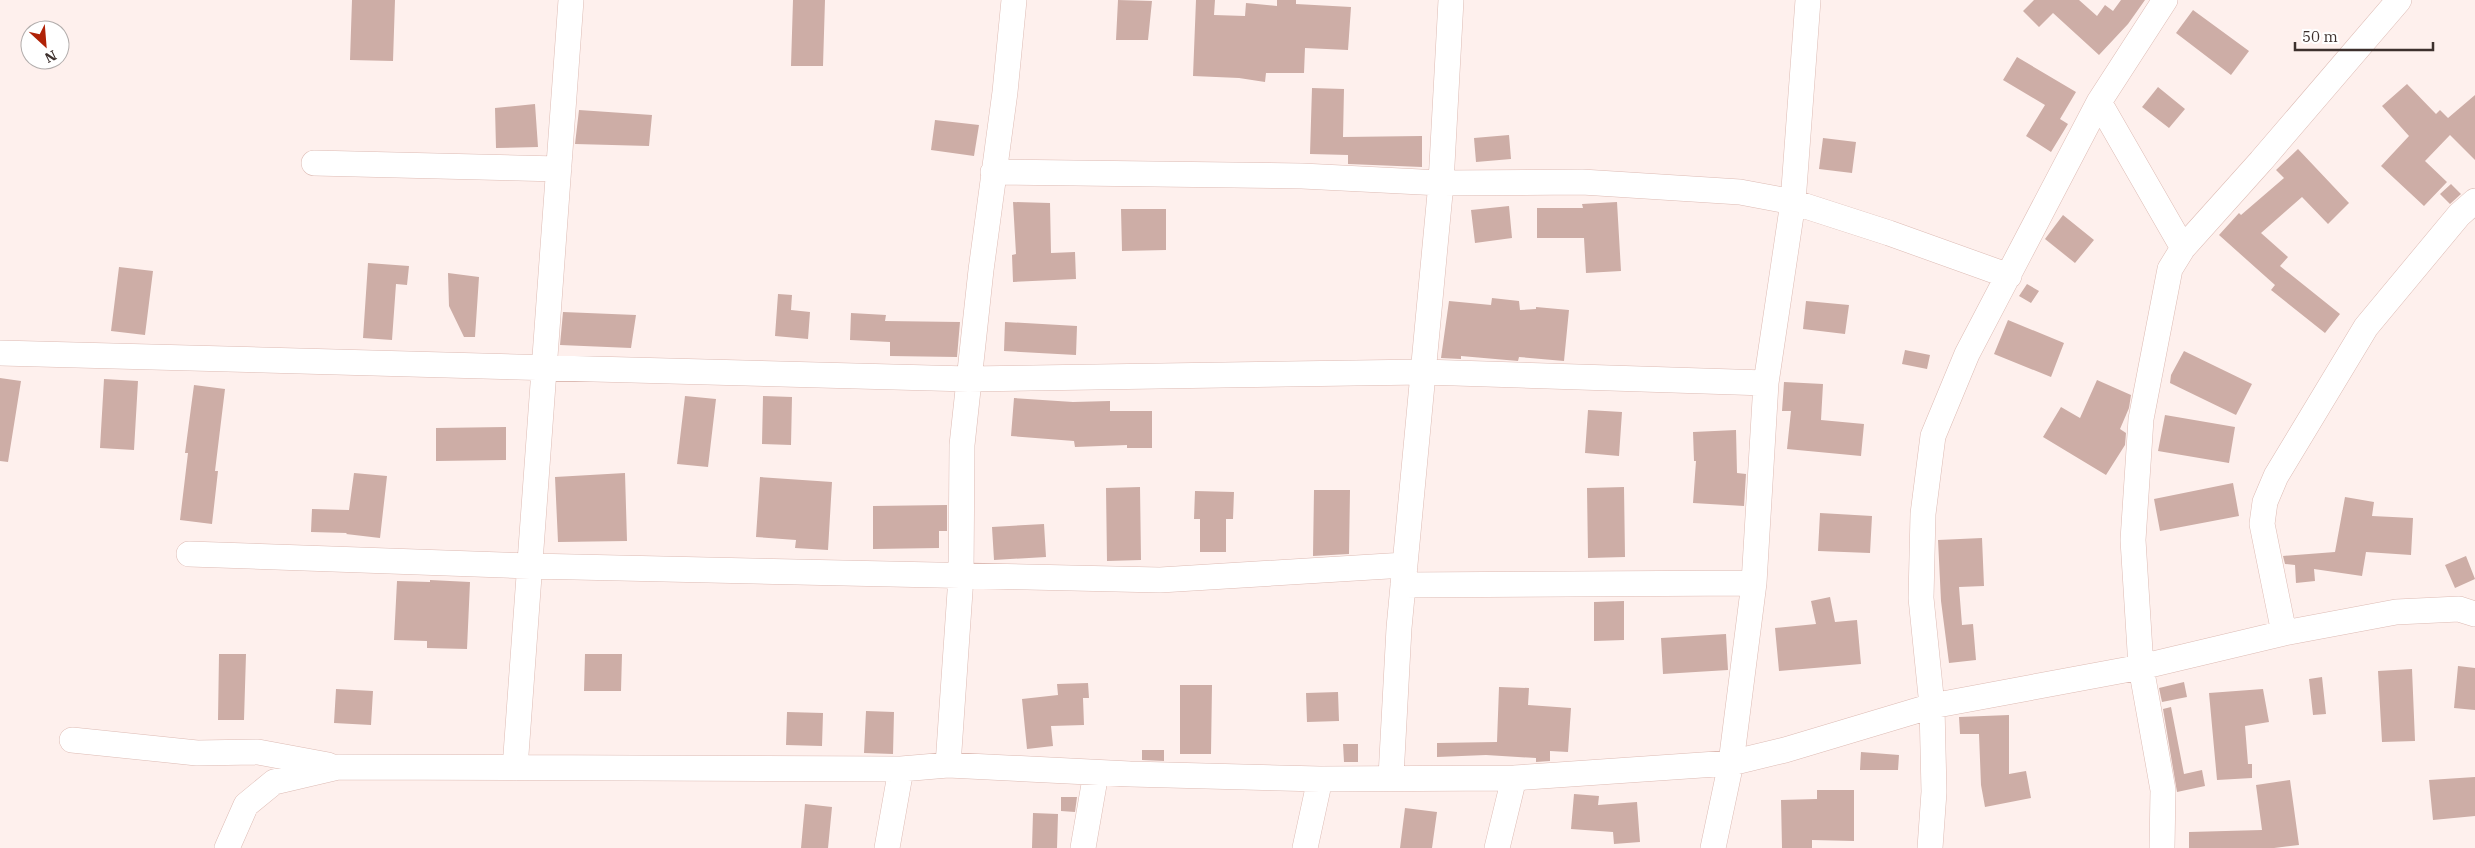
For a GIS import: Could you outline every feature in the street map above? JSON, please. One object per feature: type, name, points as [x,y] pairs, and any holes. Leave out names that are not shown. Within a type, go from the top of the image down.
[{"type":"street","points":[[515,768],[571,0]]},
{"type":"street","points":[[948,765],[961,578],[962,445],[993,172],[1005,92],[1014,0]]},
{"type":"street","points":[[1391,777],[1404,575],[1441,183],[1451,0]]},
{"type":"street","points":[[1713,848],[1731,763],[1754,583],[1766,383],[1793,202],[1808,0]]},
{"type":"street","points":[[1930,848],[1934,792],[1932,706],[1922,598],[1923,514],[1933,436],[1967,354],[2100,102],[2165,0]]},
{"type":"street","points":[[2162,848],[2163,790],[2141,667],[2133,540],[2141,419],[2170,269],[2183,248],[2261,161],[2399,0]]},
{"type":"street","points":[[2100,102],[2183,248]]},
{"type":"street","points":[[314,163],[559,169]]},
{"type":"street","points":[[993,172],[1302,176],[1441,183],[1582,182],[1740,192],[1793,202],[1889,233],[2009,276]]},
{"type":"street","points":[[2284,634],[2262,524],[2264,502],[2276,476],[2366,327],[2459,215],[2475,201]]},
{"type":"street","points":[[0,353],[544,366],[969,379],[1424,372],[1766,383]]},
{"type":"street","points":[[189,554],[961,578],[1160,580],[1404,575],[1754,583]]},
{"type":"street","points":[[72,740],[197,753],[258,752],[338,766],[901,769],[948,765],[1096,773],[1320,778],[1514,778],[1731,763],[1785,750],[1932,706],[2141,667],[2284,634],[2396,612],[2470,607]]},
{"type":"street","points":[[227,848],[246,805],[274,782],[338,766]]},
{"type":"street","points":[[887,848],[901,769]]},
{"type":"street","points":[[1083,848],[1096,773]]},
{"type":"street","points":[[1305,848],[1320,778]]},
{"type":"street","points":[[1497,848],[1514,778]]},
{"type":"building","points":[[352,0],[395,0],[393,61],[350,60]]},
{"type":"building","points":[[793,0],[825,0],[823,66],[791,66]]},
{"type":"building","points":[[1118,0],[1152,1],[1148,40],[1116,40]]},
{"type":"building","points":[[1196,0],[1215,0],[1214,15],[1245,16],[1246,3],[1277,6],[1277,0],[1296,0],[1296,4],[1351,7],[1348,50],[1305,48],[1304,73],[1266,73],[1265,82],[1239,78],[1193,76]]},
{"type":"building","points":[[2034,0],[2079,0],[2097,16],[2105,5],[2113,11],[2121,0],[2145,0],[2128,24],[2099,55],[2053,13],[2039,27],[2023,11]]},
{"type":"building","points":[[2193,10],[2249,51],[2231,75],[2176,33]]},
{"type":"building","points":[[2017,57],[2076,92],[2060,119],[2068,124],[2051,152],[2026,136],[2045,105],[2003,80]]},
{"type":"building","points":[[2407,84],[2436,114],[2440,110],[2448,118],[2475,95],[2475,160],[2450,135],[2425,161],[2447,182],[2424,206],[2381,166],[2409,136],[2382,106]]},
{"type":"building","points":[[2158,87],[2185,109],[2169,128],[2142,107]]},
{"type":"building","points":[[1312,88],[1344,89],[1343,137],[1422,136],[1422,167],[1348,164],[1348,155],[1310,154]]},
{"type":"building","points":[[535,104],[538,147],[496,148],[495,108]]},
{"type":"building","points":[[579,110],[652,115],[649,146],[575,144]]},
{"type":"building","points":[[935,120],[979,125],[974,156],[931,150]]},
{"type":"building","points":[[1509,135],[1511,159],[1476,162],[1474,138]]},
{"type":"building","points":[[1823,138],[1856,142],[1852,173],[1819,169]]},
{"type":"building","points":[[2298,149],[2349,203],[2328,224],[2302,197],[2261,233],[2288,257],[2280,266],[2340,314],[2325,333],[2271,290],[2275,285],[2219,235],[2239,213],[2241,215],[2284,178],[2276,170]]},
{"type":"building","points":[[2451,184],[2461,194],[2450,204],[2440,194]]},
{"type":"building","points":[[1013,202],[1050,203],[1051,253],[1075,252],[1076,279],[1013,282],[1012,255],[1016,254]]},
{"type":"building","points":[[1617,202],[1621,271],[1586,273],[1584,238],[1537,238],[1537,208],[1583,208],[1582,204]]},
{"type":"building","points":[[1509,206],[1512,238],[1475,243],[1471,210]]},
{"type":"building","points":[[1121,209],[1166,209],[1166,250],[1122,251]]},
{"type":"building","points":[[2063,215],[2094,240],[2075,263],[2045,239]]},
{"type":"building","points":[[368,263],[409,266],[407,285],[396,284],[392,340],[363,338]]},
{"type":"building","points":[[119,267],[153,271],[145,335],[111,331]]},
{"type":"building","points":[[448,273],[479,277],[475,337],[464,337],[449,306]]},
{"type":"building","points":[[2027,284],[2039,291],[2031,303],[2019,296]]},
{"type":"building","points":[[778,294],[792,295],[791,310],[810,312],[808,339],[775,336]]},
{"type":"building","points":[[1492,298],[1519,301],[1520,310],[1536,309],[1536,307],[1569,310],[1564,361],[1519,357],[1518,361],[1461,356],[1461,359],[1441,358],[1449,301],[1491,305]]},
{"type":"building","points":[[1806,301],[1849,305],[1845,334],[1803,329]]},
{"type":"building","points":[[563,312],[636,315],[631,348],[560,345]]},
{"type":"building","points":[[851,313],[886,315],[885,321],[960,322],[957,357],[890,356],[890,342],[850,340]]},
{"type":"building","points":[[2008,320],[2064,343],[2051,377],[1994,354]]},
{"type":"building","points":[[1005,322],[1077,326],[1076,355],[1004,351]]},
{"type":"building","points":[[1905,350],[1930,355],[1927,369],[1902,364]]},
{"type":"building","points":[[2184,351],[2252,384],[2236,415],[2170,383],[2171,375]]},
{"type":"building","points":[[0,378],[21,381],[8,462],[0,461]]},
{"type":"building","points":[[104,379],[138,381],[134,450],[100,448]]},
{"type":"building","points":[[2097,380],[2131,395],[2129,408],[2120,429],[2126,433],[2125,445],[2106,475],[2043,437],[2061,407],[2080,418]]},
{"type":"building","points":[[1784,382],[1823,384],[1821,420],[1864,424],[1861,456],[1787,449],[1791,411],[1782,411]]},
{"type":"building","points":[[194,385],[225,389],[215,471],[218,471],[212,524],[180,520],[188,453],[185,453]]},
{"type":"building","points":[[685,396],[716,399],[708,467],[677,464]]},
{"type":"building","points":[[763,396],[792,397],[791,445],[762,444]]},
{"type":"building","points":[[1014,398],[1073,402],[1110,401],[1110,411],[1152,411],[1152,448],[1127,448],[1127,445],[1075,447],[1074,441],[1011,436]]},
{"type":"building","points":[[1588,410],[1622,412],[1619,456],[1585,453]]},
{"type":"building","points":[[2165,415],[2235,427],[2229,463],[2158,451]]},
{"type":"building","points":[[506,427],[506,460],[436,461],[436,428]]},
{"type":"building","points":[[1736,430],[1737,473],[1746,474],[1744,506],[1693,503],[1696,461],[1694,461],[1693,432]]},
{"type":"building","points":[[354,473],[387,476],[380,538],[347,533],[311,532],[312,509],[349,510]]},
{"type":"building","points":[[625,473],[627,541],[558,542],[555,477]]},
{"type":"building","points":[[760,477],[832,482],[828,550],[795,548],[796,540],[756,537]]},
{"type":"building","points":[[2233,483],[2239,516],[2160,531],[2154,499]]},
{"type":"building","points":[[1140,487],[1141,560],[1107,561],[1106,488]]},
{"type":"building","points":[[1624,487],[1625,557],[1588,558],[1587,488]]},
{"type":"building","points":[[1314,490],[1350,490],[1349,554],[1313,556]]},
{"type":"building","points":[[1195,491],[1234,492],[1233,519],[1226,519],[1226,552],[1200,552],[1200,519],[1194,519]]},
{"type":"building","points":[[2345,497],[2374,502],[2372,516],[2413,518],[2411,555],[2366,552],[2362,576],[2314,569],[2315,581],[2296,583],[2295,565],[2285,564],[2283,556],[2335,552]]},
{"type":"building","points":[[947,505],[947,531],[939,531],[939,548],[873,549],[873,506]]},
{"type":"building","points":[[1820,513],[1872,516],[1870,553],[1818,551]]},
{"type":"building","points":[[1044,524],[1046,557],[994,560],[992,527]]},
{"type":"building","points":[[1982,538],[1984,586],[1959,587],[1962,625],[1973,624],[1976,660],[1949,663],[1941,601],[1938,540]]},
{"type":"building","points":[[2466,556],[2475,579],[2455,588],[2445,565]]},
{"type":"building","points":[[430,580],[470,582],[467,649],[427,648],[427,641],[394,640],[397,581],[430,582]]},
{"type":"building","points":[[1830,597],[1835,622],[1857,620],[1861,664],[1779,671],[1775,628],[1816,624],[1811,601]]},
{"type":"building","points":[[1624,601],[1624,640],[1594,641],[1594,602]]},
{"type":"building","points":[[1726,634],[1728,670],[1663,674],[1661,638]]},
{"type":"building","points":[[219,654],[246,654],[244,720],[218,720]]},
{"type":"building","points":[[585,654],[622,654],[621,691],[584,691]]},
{"type":"building","points":[[2458,666],[2475,668],[2475,710],[2454,708]]},
{"type":"building","points":[[2412,669],[2415,741],[2382,742],[2378,671]]},
{"type":"building","points":[[2322,677],[2326,714],[2313,715],[2309,679]]},
{"type":"building","points":[[2184,682],[2187,697],[2162,702],[2159,688]]},
{"type":"building","points":[[1088,683],[1089,698],[1083,698],[1084,725],[1051,726],[1053,746],[1027,749],[1022,699],[1058,695],[1057,684]]},
{"type":"building","points":[[1180,685],[1212,685],[1211,754],[1180,754]]},
{"type":"building","points":[[1499,687],[1529,688],[1528,705],[1571,708],[1568,752],[1550,751],[1550,761],[1536,762],[1536,758],[1486,755],[1437,757],[1437,743],[1497,742]]},
{"type":"building","points":[[336,689],[373,691],[371,725],[334,723]]},
{"type":"building","points":[[2263,689],[2269,722],[2245,726],[2248,764],[2252,764],[2252,778],[2217,780],[2209,693]]},
{"type":"building","points":[[1338,692],[1339,721],[1307,722],[1306,693]]},
{"type":"building","points":[[2171,707],[2184,774],[2202,770],[2205,786],[2177,792],[2163,709]]},
{"type":"building","points":[[866,711],[894,712],[893,754],[864,753]]},
{"type":"building","points":[[787,712],[823,713],[822,746],[786,745]]},
{"type":"building","points":[[2009,715],[2009,774],[2026,771],[2031,798],[1985,807],[1981,785],[1979,734],[1960,734],[1959,717]]},
{"type":"building","points":[[1343,744],[1358,744],[1358,762],[1344,762]]},
{"type":"building","points":[[1142,750],[1164,750],[1164,761],[1142,760]]},
{"type":"building","points":[[1861,752],[1899,755],[1898,770],[1860,770]]},
{"type":"building","points":[[2475,777],[2475,816],[2433,820],[2429,780]]},
{"type":"building","points":[[2290,780],[2299,845],[2274,848],[2189,848],[2189,832],[2262,830],[2256,785]]},
{"type":"building","points":[[1817,790],[1854,790],[1854,841],[1812,840],[1812,848],[1782,848],[1781,800],[1817,799]]},
{"type":"building","points":[[1574,794],[1599,796],[1598,805],[1637,802],[1640,842],[1614,844],[1613,832],[1571,829]]},
{"type":"building","points":[[1061,797],[1077,797],[1075,812],[1061,811]]},
{"type":"building","points":[[805,804],[832,807],[828,848],[801,848]]},
{"type":"building","points":[[1405,808],[1437,812],[1432,848],[1400,848]]},
{"type":"building","points":[[1033,813],[1058,814],[1057,848],[1032,848]]}]
